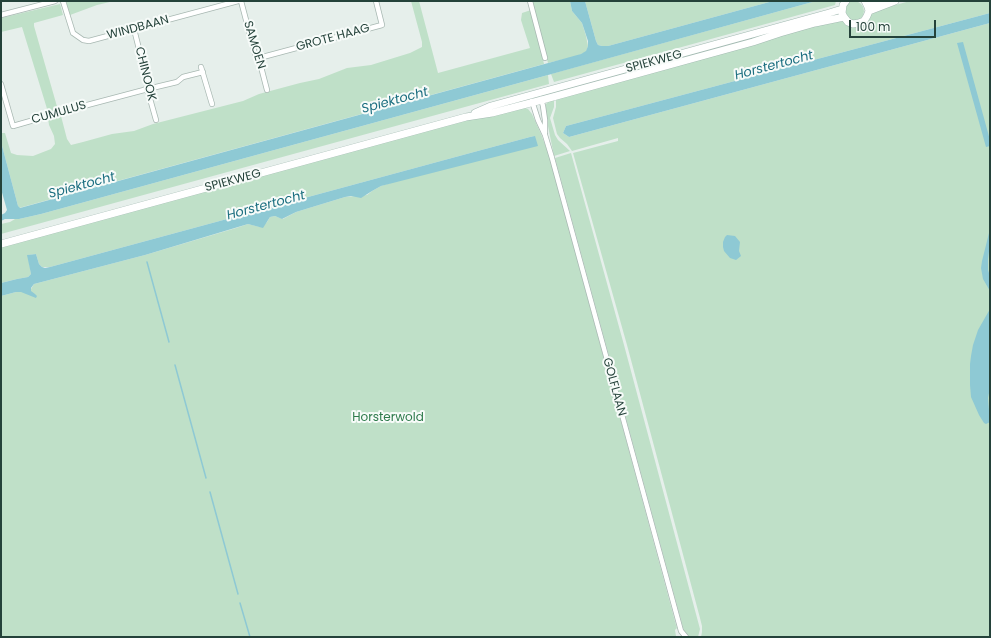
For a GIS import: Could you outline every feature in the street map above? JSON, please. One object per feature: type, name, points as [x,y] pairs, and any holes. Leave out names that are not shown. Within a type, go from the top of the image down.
[{"type":"main road","points":[[846,1],[843,5],[842,13],[848,22],[853,24],[864,21],[867,16],[867,5]]},
{"type":"main road","points":[[867,5],[880,1]]},
{"type":"main road","points":[[867,5],[895,1]]},
{"type":"main road","name":"SPIEKWEG","points":[[540,97],[842,9]]},
{"type":"main road","name":"SPIEKWEG","points":[[1,244],[466,117],[492,113],[532,99],[752,42],[815,23],[844,17]]},
{"type":"street","points":[[1,15],[55,1]]},
{"type":"street","name":"WINDBAAN","points":[[63,1],[73,33],[83,40],[90,41],[239,1]]},
{"type":"street","name":"SAMOEN","points":[[239,1],[255,54],[259,58],[267,90]]},
{"type":"street","name":"GROTE HAAG","points":[[259,58],[382,25],[376,1]]},
{"type":"street","points":[[530,1],[545,58]]},
{"type":"street","name":"CHINOOK","points":[[134,29],[148,85],[147,88],[156,120]]},
{"type":"street","points":[[147,88],[177,82],[183,77],[202,70],[212,104]]},
{"type":"street","name":"CUMULUS","points":[[1,84],[13,126],[147,88]]},
{"type":"street","name":"GOLFLAAN","points":[[540,97],[545,120],[545,135]]},
{"type":"street","name":"GOLFLAAN","points":[[532,99],[552,158],[681,631],[686,637]]},
{"type":"green space","points":[[66,1],[114,1],[97,5],[70,15]]},
{"type":"green space","points":[[411,1],[419,1],[438,73],[530,48],[521,20],[522,13],[531,10],[544,64],[19,208],[1,142],[1,133],[5,133],[11,153],[33,156],[51,149],[55,144],[48,118],[57,115],[61,116],[67,139],[71,145],[112,134],[134,131],[153,124],[243,101],[259,94],[319,79],[347,68],[371,65],[410,53],[422,47]]},
{"type":"green space","points":[[531,1],[570,1],[572,11],[582,23],[588,46],[586,52],[577,56],[548,63]]},
{"type":"green space","points":[[585,1],[773,1],[608,46],[602,46],[598,45],[596,41]]},
{"type":"green space","points":[[816,1],[836,1],[835,5],[554,82],[551,74]]},
{"type":"green space","points":[[854,1],[861,4],[864,11],[861,18],[854,21],[847,18],[844,11],[847,4]]},
{"type":"green space","points":[[910,1],[990,1],[990,13],[566,126],[563,133],[569,137],[990,23],[990,637],[701,637],[702,626],[700,618],[627,345],[573,153],[618,141],[618,138],[572,151],[557,134],[553,118],[556,107],[556,97],[787,32],[842,21],[846,24],[871,15],[877,10]]},
{"type":"green space","points":[[60,4],[63,15],[34,23],[58,110],[48,112],[22,27],[1,32],[1,18]]},
{"type":"green space","points":[[548,75],[549,84],[1,234],[1,224],[15,219],[41,214]]},
{"type":"green space","points":[[554,99],[554,107],[550,118],[555,135],[558,140],[570,151],[554,156],[545,111],[546,104],[550,100]]},
{"type":"green space","name":"Horsterwold","points":[[523,107],[528,109],[532,114],[549,155],[677,628],[675,630],[676,636],[682,637],[1,637],[1,296],[16,292],[31,291],[34,284],[145,255],[248,224],[260,227],[267,222],[270,217],[275,216],[283,219],[296,212],[345,197],[367,195],[381,186],[535,136],[50,267],[42,267],[39,264],[36,254],[28,255],[31,274],[28,277],[1,283],[1,247],[472,118]]},
{"type":"green space","points":[[571,153],[700,629],[698,637],[690,637],[684,631],[555,158]]},
{"type":"water","points":[[570,1],[585,1],[598,45],[608,46],[773,1],[816,1],[41,214],[19,219],[5,219],[1,221],[1,215],[7,210],[1,189],[1,142],[18,206],[20,208],[581,54],[586,51],[588,41],[582,23],[572,11]]},
{"type":"water","points":[[990,13],[990,23],[569,137],[563,133],[566,126]]},
{"type":"water","points":[[963,42],[990,140],[990,146],[986,147],[957,43]]},
{"type":"water","points":[[535,136],[538,146],[381,186],[361,198],[351,196],[345,197],[296,212],[282,219],[275,216],[270,217],[263,228],[248,224],[145,255],[34,284],[31,291],[37,296],[36,298],[21,292],[1,296],[1,283],[28,277],[31,274],[27,255],[36,254],[39,264],[42,267],[50,267]]},
{"type":"water","points":[[990,229],[988,270],[990,276],[990,291],[983,279],[981,268]]},
{"type":"water","points":[[727,235],[735,236],[740,242],[739,251],[741,256],[736,260],[730,258],[724,251],[723,242]]},
{"type":"water","points":[[990,309],[990,388],[988,398],[990,422],[986,424],[979,415],[971,397],[970,364],[973,345],[978,330]]},
{"type":"waterway","points":[[147,262],[169,342]]},
{"type":"waterway","points":[[175,365],[206,478]]},
{"type":"waterway","points":[[210,492],[238,594]]},
{"type":"waterway","points":[[240,603],[250,637]]},
{"type":"water label","name":"Horstertocht","points":[[774,66]]},
{"type":"water label","name":"Spiektocht","points":[[395,101]]},
{"type":"water label","name":"Spiektocht","points":[[82,186]]},
{"type":"water label","name":"Horstertocht","points":[[266,206]]}]
